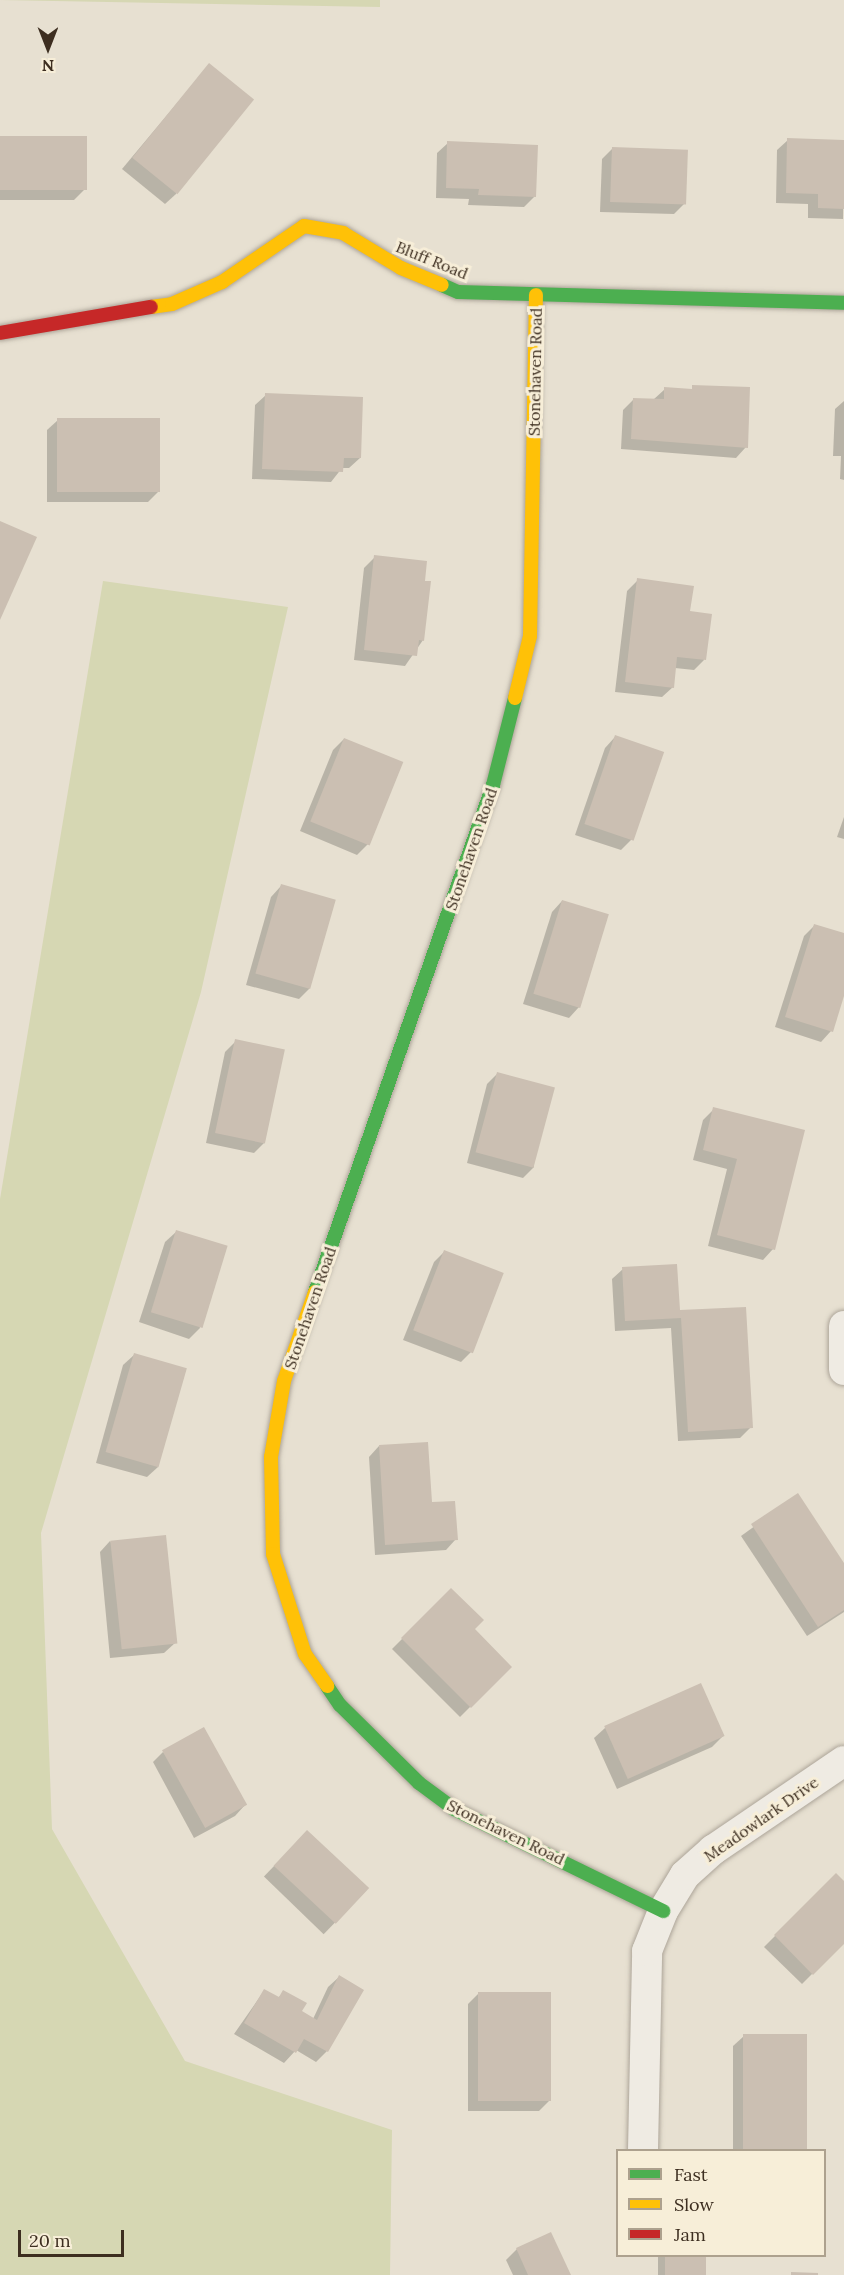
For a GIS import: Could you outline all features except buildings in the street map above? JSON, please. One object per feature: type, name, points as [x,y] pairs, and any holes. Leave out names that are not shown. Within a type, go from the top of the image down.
[{"type":"street","name":"Bluff Road","points":[[2,333],[172,304],[222,282],[304,226],[343,233],[400,268],[458,292],[844,303]]},
{"type":"street","name":"Stonehaven Road","points":[[536,296],[530,636],[514,711],[494,785],[284,1382],[271,1458],[272,1543],[288,1608],[305,1654],[340,1705],[419,1784],[454,1809],[663,1911]]},
{"type":"street","points":[[844,1326],[844,1370]]},
{"type":"street","name":"Meadowlark Drive","points":[[663,1911],[685,1875],[713,1850],[844,1761]]},
{"type":"street","points":[[643,2149],[647,1951],[663,1911]]},
{"type":"green space","points":[[0,0],[380,0],[380,7]]},
{"type":"green space","points":[[103,581],[288,607],[201,992],[41,1533],[52,1829],[185,2061],[392,2130],[390,2275],[0,2275],[0,1199]]},
{"type":"traffic: fast","points":[[442,285],[458,292],[844,303]]},
{"type":"traffic: fast","points":[[315,1292],[493,785],[515,698]]},
{"type":"traffic: fast","points":[[327,1686],[340,1705],[419,1783],[454,1809],[663,1911]]},
{"type":"traffic: slow","points":[[151,307],[172,304],[222,282],[304,226],[343,233],[401,268],[442,285]]},
{"type":"traffic: slow","points":[[515,698],[530,636],[536,295]]},
{"type":"traffic: slow","points":[[315,1292],[284,1381],[271,1457],[273,1554],[305,1654],[327,1686]]},
{"type":"traffic: jam","points":[[0,333],[151,307]]}]
